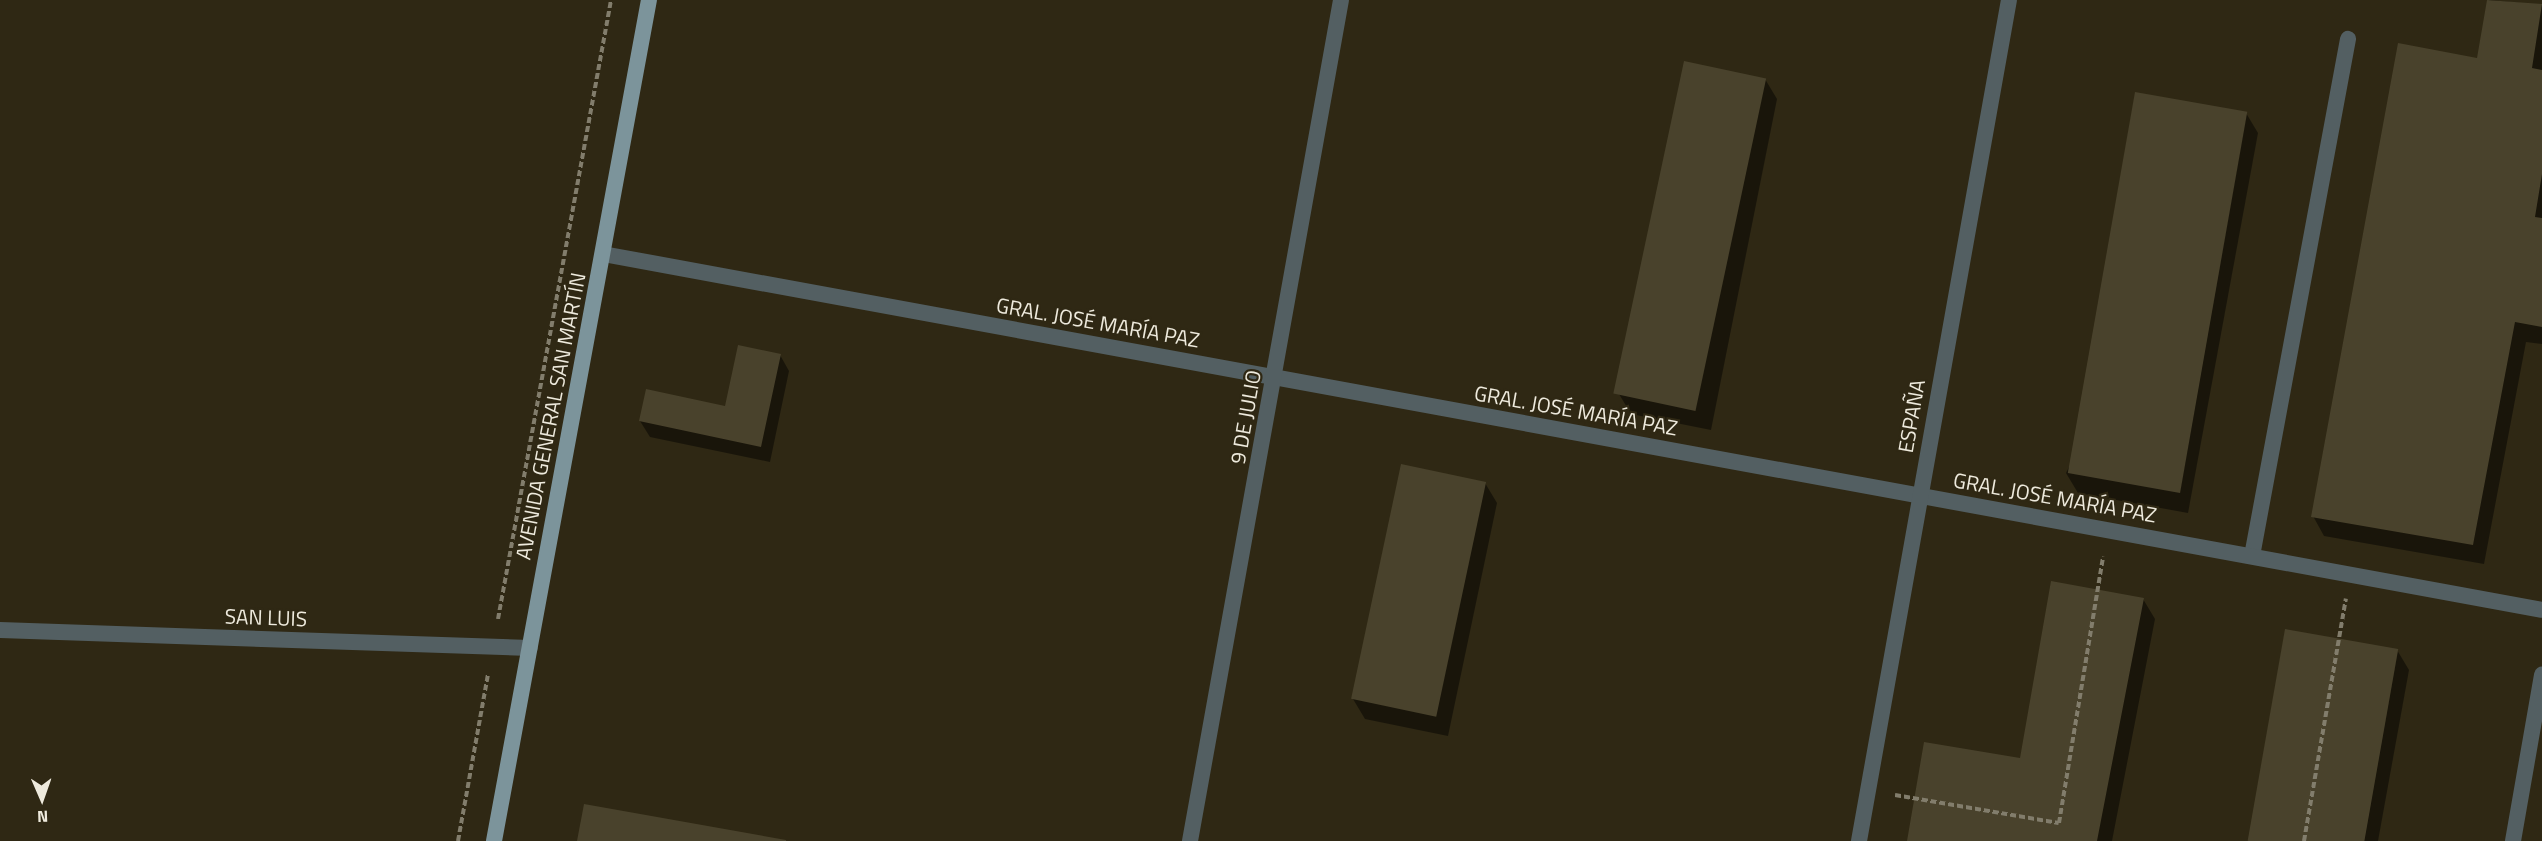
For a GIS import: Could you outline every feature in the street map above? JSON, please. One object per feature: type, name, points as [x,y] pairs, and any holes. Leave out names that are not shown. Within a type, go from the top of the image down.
[{"type":"main road","name":"AVENIDA GENERAL SAN MARTÍN","points":[[494,841],[649,0]]},
{"type":"street","name":"9 DE JULIO","points":[[1190,841],[1275,378],[1341,0]]},
{"type":"street","name":"ESPAÑA","points":[[1859,841],[2009,0]]},
{"type":"street","points":[[2252,556],[2348,39]]},
{"type":"street","name":"GRAL. JOSÉ MARÍA PAZ","points":[[603,254],[2542,610]]},
{"type":"street","name":"SAN LUIS","points":[[0,630],[530,648]]},
{"type":"street","points":[[2513,841],[2542,674]]},
{"type":"path","points":[[458,841],[611,0]]},
{"type":"path","points":[[1868,792],[2059,823],[2108,530]]},
{"type":"path","points":[[2304,841],[2350,575]]},
{"type":"building","points":[[2487,0],[2542,4],[2532,68],[2542,70],[2542,174],[2535,217],[2542,218],[2542,327],[2515,322],[2473,545],[2311,517],[2398,43],[2477,58]]},
{"type":"building","points":[[1684,61],[1766,78],[1695,411],[1613,394]]},
{"type":"building","points":[[2135,92],[2247,112],[2180,493],[2068,473]]},
{"type":"building","points":[[738,345],[781,354],[761,447],[639,421],[646,389],[725,406]]},
{"type":"building","points":[[1401,464],[1486,482],[1436,717],[1351,699]]},
{"type":"building","points":[[2051,581],[2144,598],[2097,841],[1907,841],[1924,742],[2020,758]]},
{"type":"building","points":[[2285,629],[2398,649],[2364,841],[2248,841]]},
{"type":"building","points":[[584,804],[786,840],[786,841],[577,841]]}]
